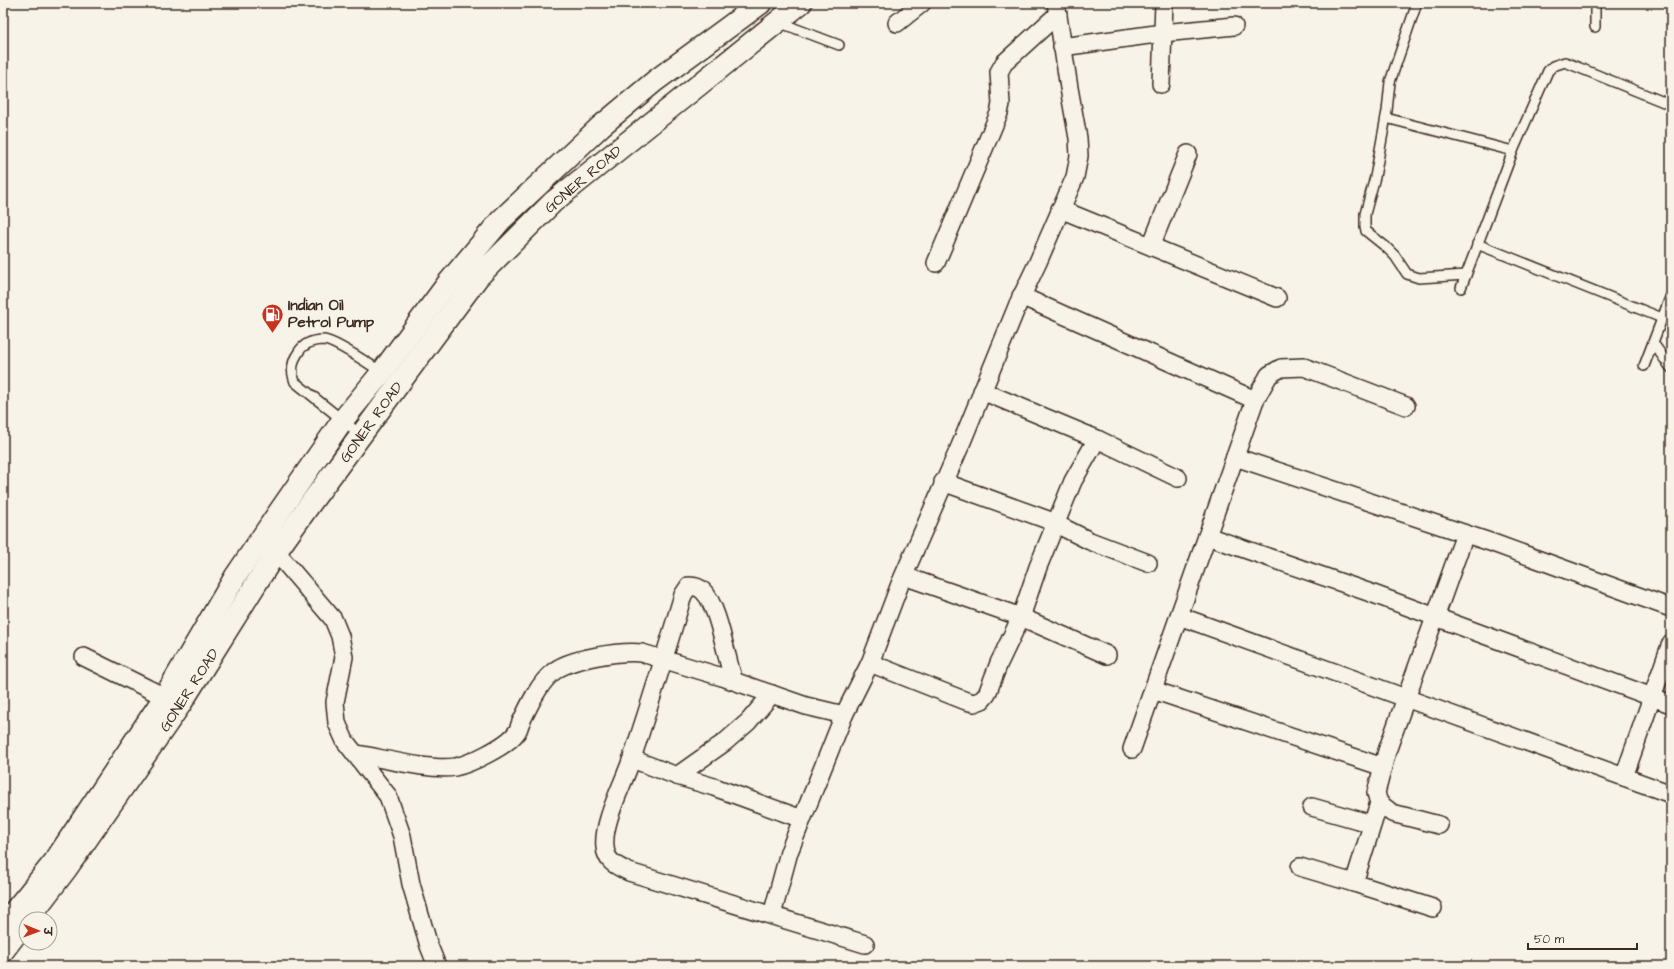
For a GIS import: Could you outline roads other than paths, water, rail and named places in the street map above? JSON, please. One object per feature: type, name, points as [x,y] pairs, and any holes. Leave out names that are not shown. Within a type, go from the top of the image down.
[{"type":"street","name":"GONER ROAD","points":[[3,925],[54,862],[173,700],[276,552],[361,435],[390,378],[448,283],[501,220],[601,126],[655,82],[761,3]]},
{"type":"street","name":"GONER ROAD","points":[[34,911],[67,868],[173,700],[235,577],[342,421],[390,378],[478,277],[553,202],[801,3]]},
{"type":"street","points":[[897,23],[922,3]]},
{"type":"street","points":[[1161,84],[1164,3]]},
{"type":"street","points":[[772,915],[789,852],[844,715],[870,663],[904,576],[1021,296],[1038,262],[1075,177],[1079,156],[1078,138],[1057,9]]},
{"type":"street","points":[[936,263],[999,113],[1001,104],[999,72],[1004,63],[1057,9]]},
{"type":"street","points":[[1062,47],[1164,33],[1234,26]]},
{"type":"street","points":[[601,126],[620,149]]},
{"type":"street","points":[[1151,246],[1188,154]]},
{"type":"street","points":[[1060,209],[1277,298]]},
{"type":"street","points":[[1021,296],[1255,400]]},
{"type":"street","points":[[1132,749],[1255,400],[1269,375],[1281,368],[1304,367],[1406,406]]},
{"type":"street","points":[[982,391],[1097,439],[1178,478]]},
{"type":"street","points":[[870,663],[966,701],[974,703],[982,700],[987,694],[999,663],[1021,617],[1038,567],[1073,481],[1097,439]]},
{"type":"street","points":[[1235,457],[1465,534],[1671,608]]},
{"type":"street","points":[[943,482],[1056,524],[1090,541],[1148,563]]},
{"type":"street","points":[[1439,825],[1392,813],[1379,802],[1376,793],[1383,767],[1406,699],[1465,534]]},
{"type":"street","points":[[1207,536],[1436,617],[1671,704]]},
{"type":"street","points":[[276,552],[333,619],[340,636],[344,657],[335,702],[337,723],[345,741],[388,796],[402,836],[411,884],[429,946],[437,966]]},
{"type":"street","points":[[904,576],[1021,617],[1107,655]]},
{"type":"street","points":[[734,681],[713,605],[704,591],[696,586],[689,586],[683,595],[632,759],[607,825],[604,846],[606,856],[614,864],[628,872],[865,944]]},
{"type":"street","points":[[1178,616],[1671,794]]},
{"type":"street","points":[[1624,777],[1671,643]]},
{"type":"street","points":[[356,754],[432,767],[455,767],[502,747],[516,733],[541,686],[552,672],[573,661],[628,652],[642,653],[734,681],[806,706],[844,715]]},
{"type":"street","points":[[84,657],[173,700]]},
{"type":"street","points":[[1153,690],[1383,767]]},
{"type":"street","points":[[677,776],[725,742],[748,722],[772,694]]},
{"type":"street","points":[[632,759],[802,819]]},
{"type":"street","points":[[1354,883],[1379,802]]},
{"type":"street","points":[[1312,808],[1372,824]]},
{"type":"street","points":[[1300,867],[1433,908]]},
{"type":"street","name":"GONER ROAD","points":[[3,951],[18,932]]},
{"type":"lane","points":[[1417,3],[1390,82],[1386,118],[1375,177],[1364,214],[1366,231],[1386,246],[1407,274],[1419,278],[1466,275]]},
{"type":"lane","points":[[1595,3],[1595,27]]},
{"type":"lane","points":[[778,22],[839,45]]},
{"type":"lane","points":[[1461,288],[1513,151],[1548,71],[1553,66],[1565,62],[1671,105]]},
{"type":"lane","points":[[1386,118],[1513,151]]},
{"type":"lane","points":[[1477,244],[1662,318]]},
{"type":"lane","points":[[1644,366],[1671,295]]},
{"type":"lane","points":[[361,435],[295,382],[292,374],[293,361],[302,346],[313,341],[325,340],[338,346],[390,378]]},
{"type":"lane","points":[[1653,343],[1671,368]]},
{"type":"place","name":"Indian Oil Petrol Pump","points":[[272,334]]}]
